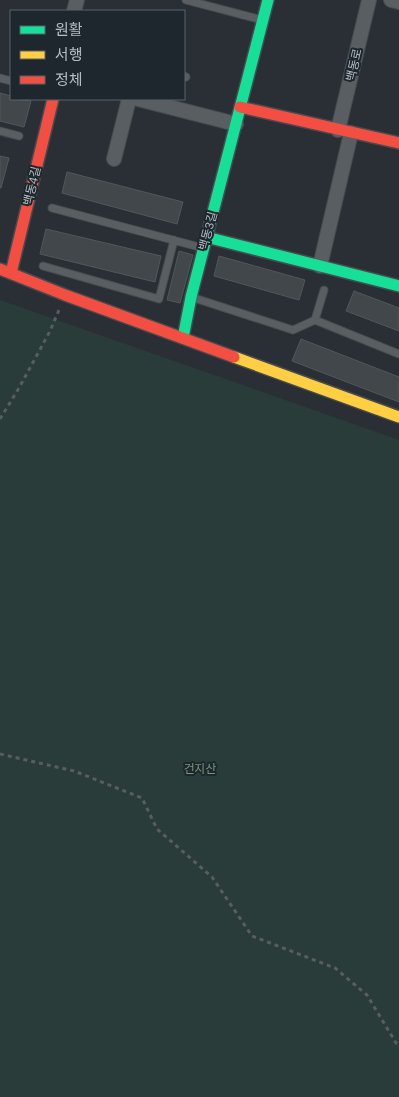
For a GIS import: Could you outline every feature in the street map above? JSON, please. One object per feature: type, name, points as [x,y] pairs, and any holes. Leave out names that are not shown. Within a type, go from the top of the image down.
[{"type":"street","name":"백동3길","points":[[184,338],[205,243],[268,0]]},
{"type":"street","name":"백동로","points":[[345,132],[369,0]]},
{"type":"street","points":[[391,0],[399,2]]},
{"type":"street","name":"백동4길","points":[[11,273],[53,100]]},
{"type":"street","points":[[114,159],[130,100]]},
{"type":"street","points":[[142,100],[236,124]]},
{"type":"street","points":[[240,107],[399,143]]},
{"type":"street","points":[[320,266],[345,132]]},
{"type":"street","points":[[205,243],[398,283]]},
{"type":"street","points":[[0,269],[65,295],[399,417]]},
{"type":"lane","points":[[186,0],[262,20]]},
{"type":"lane","points":[[0,131],[19,136]]},
{"type":"lane","points":[[52,208],[174,240],[205,243]]},
{"type":"lane","points":[[43,266],[159,299],[174,240]]},
{"type":"lane","points":[[315,320],[324,290]]},
{"type":"lane","points":[[192,297],[293,330],[315,320],[399,354]]},
{"type":"path","points":[[0,419],[50,331],[65,295]]},
{"type":"path","points":[[0,754],[74,771],[142,798],[157,829],[212,877],[252,936],[335,968],[367,996],[396,1043],[399,1044]]},
{"type":"green space","name":"건지산","points":[[0,300],[399,440],[399,1097],[0,1097]]},
{"type":"building","points":[[0,93],[10,96],[10,100],[31,101],[24,127],[0,121]]},
{"type":"building","points":[[0,156],[9,158],[1,188],[0,188]]},
{"type":"building","points":[[67,172],[183,202],[177,224],[62,193]]},
{"type":"building","points":[[46,229],[161,256],[155,282],[40,254]]},
{"type":"building","points":[[179,251],[193,255],[180,303],[167,300]]},
{"type":"building","points":[[219,256],[305,280],[299,300],[214,276]]},
{"type":"building","points":[[354,291],[399,308],[399,331],[346,311]]},
{"type":"building","points":[[301,339],[399,377],[399,402],[292,361]]},
{"type":"traffic: fast","points":[[183,338],[191,297],[268,0]]},
{"type":"traffic: fast","points":[[206,237],[399,286]]},
{"type":"traffic: slow","points":[[234,357],[399,417]]},
{"type":"traffic: jam","points":[[11,273],[53,100]]},
{"type":"traffic: jam","points":[[240,107],[399,143]]},
{"type":"traffic: jam","points":[[0,269],[234,357]]}]
